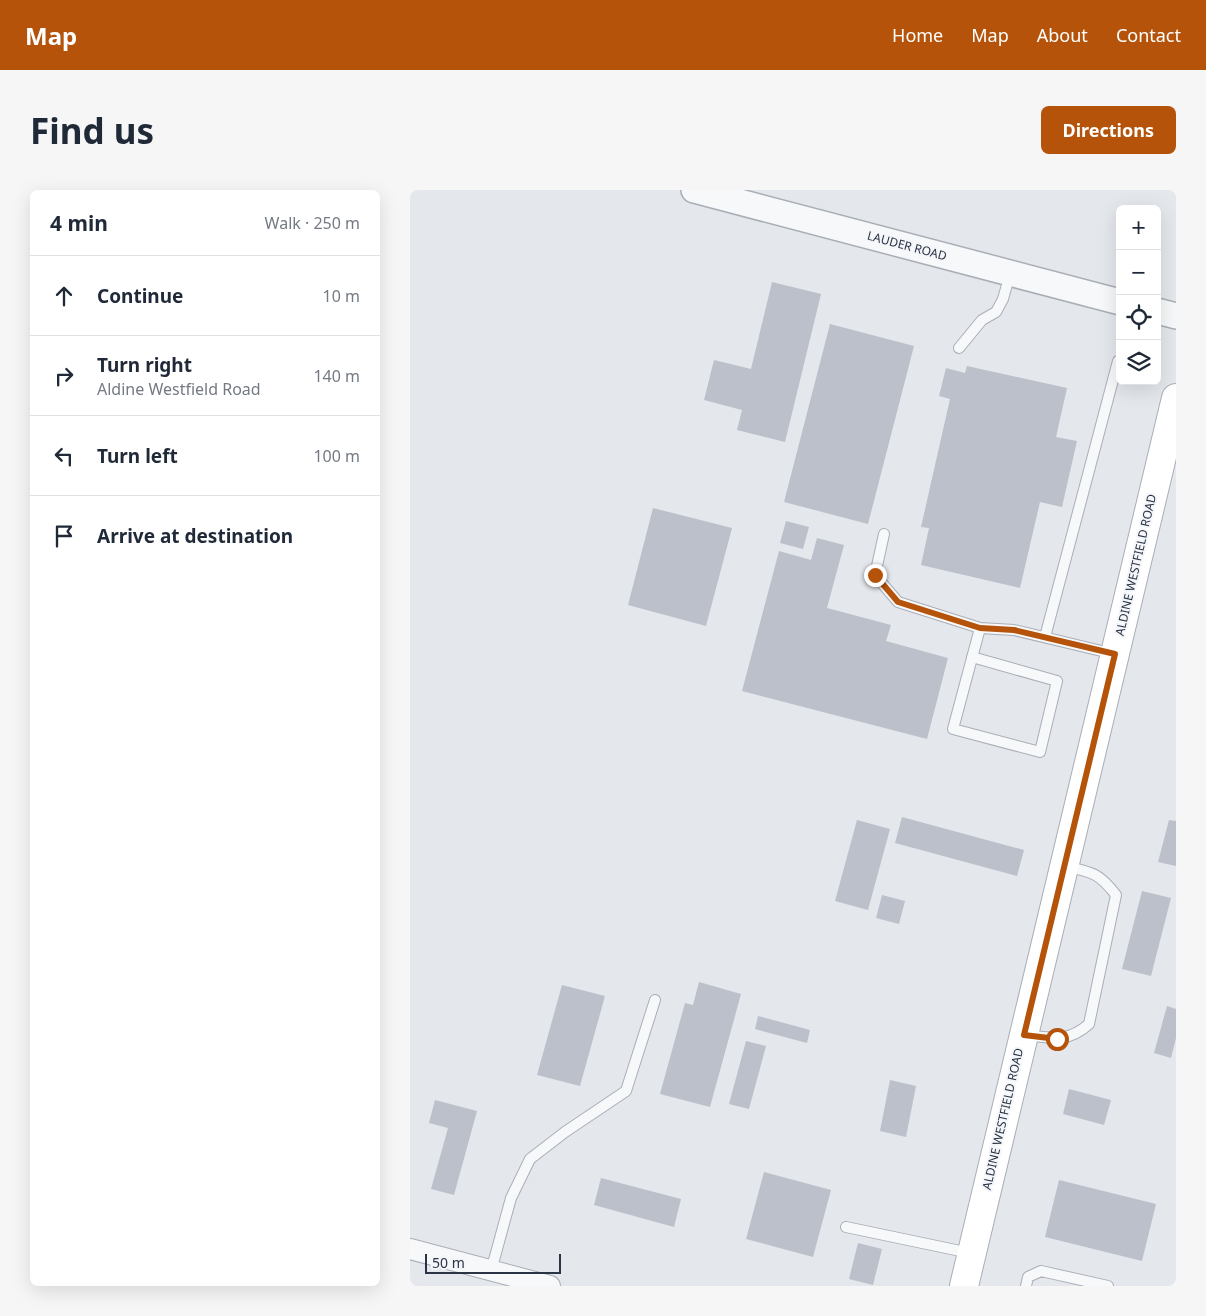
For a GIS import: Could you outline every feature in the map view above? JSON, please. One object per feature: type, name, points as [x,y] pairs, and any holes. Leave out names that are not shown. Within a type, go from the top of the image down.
[{"type":"main road","name":"ALDINE WESTFIELD ROAD","points":[[964,1286],[1176,398]]},
{"type":"street","name":"LAUDER ROAD","points":[[694,190],[736,195],[1010,273],[1116,301]]},
{"type":"street","points":[[1161,312],[1176,316]]},
{"type":"street","points":[[410,1249],[550,1286]]},
{"type":"lane","points":[[959,348],[982,320],[996,312],[1003,299],[1010,273]]},
{"type":"lane","points":[[1045,637],[1116,369]]},
{"type":"lane","points":[[884,534],[875,575],[898,602],[980,628],[1014,630],[1115,654]]},
{"type":"lane","points":[[972,657],[1057,681],[1040,752],[953,729],[972,657],[980,628]]},
{"type":"lane","points":[[1024,1035],[1057,1039],[1078,1034],[1088,1024],[1116,895],[1102,878],[1087,871],[1064,865]]},
{"type":"lane","points":[[491,1271],[511,1198],[530,1159],[564,1132],[626,1091],[655,1000]]},
{"type":"lane","points":[[846,1227],[971,1254]]},
{"type":"lane","points":[[1026,1286],[1028,1277],[1041,1271],[1108,1286]]},
{"type":"building","points":[[772,282],[821,294],[785,442],[737,430],[742,410],[704,400],[714,360],[751,369]]},
{"type":"building","points":[[830,324],[914,346],[868,524],[784,502]]},
{"type":"building","points":[[967,366],[1067,388],[1056,437],[1077,441],[1062,507],[1040,502],[1020,588],[921,565],[929,528],[921,527],[950,399],[939,396],[946,368],[965,373]]},
{"type":"building","points":[[653,508],[732,528],[706,626],[628,605]]},
{"type":"building","points":[[786,521],[809,527],[803,549],[780,543]]},
{"type":"building","points":[[817,538],[844,545],[827,608],[891,625],[886,641],[948,658],[927,739],[742,691],[779,551],[811,560]]},
{"type":"building","points":[[902,817],[1024,850],[1017,876],[895,843]]},
{"type":"building","points":[[857,820],[890,829],[868,910],[835,901]]},
{"type":"building","points":[[1169,820],[1176,821],[1176,866],[1158,862]]},
{"type":"building","points":[[1142,891],[1171,898],[1151,976],[1122,969]]},
{"type":"building","points":[[882,895],[905,901],[899,924],[876,918]]},
{"type":"building","points":[[699,982],[741,994],[710,1107],[660,1094],[685,1003],[693,1005]]},
{"type":"building","points":[[562,985],[605,996],[580,1086],[537,1075]]},
{"type":"building","points":[[1167,1006],[1176,1009],[1176,1038],[1171,1058],[1154,1053]]},
{"type":"building","points":[[758,1016],[810,1030],[807,1043],[755,1029]]},
{"type":"building","points":[[746,1041],[766,1046],[749,1109],[729,1104]]},
{"type":"building","points":[[890,1080],[916,1086],[906,1137],[880,1131]]},
{"type":"building","points":[[1069,1089],[1111,1100],[1104,1125],[1063,1114]]},
{"type":"building","points":[[435,1100],[477,1111],[454,1195],[431,1189],[448,1128],[429,1123]]},
{"type":"building","points":[[764,1172],[831,1190],[813,1257],[746,1239]]},
{"type":"building","points":[[601,1178],[681,1199],[674,1227],[594,1205]]},
{"type":"building","points":[[1059,1180],[1156,1204],[1142,1261],[1045,1237]]},
{"type":"building","points":[[858,1243],[882,1249],[873,1285],[849,1279]]},
{"type":"route","points":[[875,575],[898,602],[980,628],[1014,630],[1115,654],[1024,1035],[1057,1039]]}]
